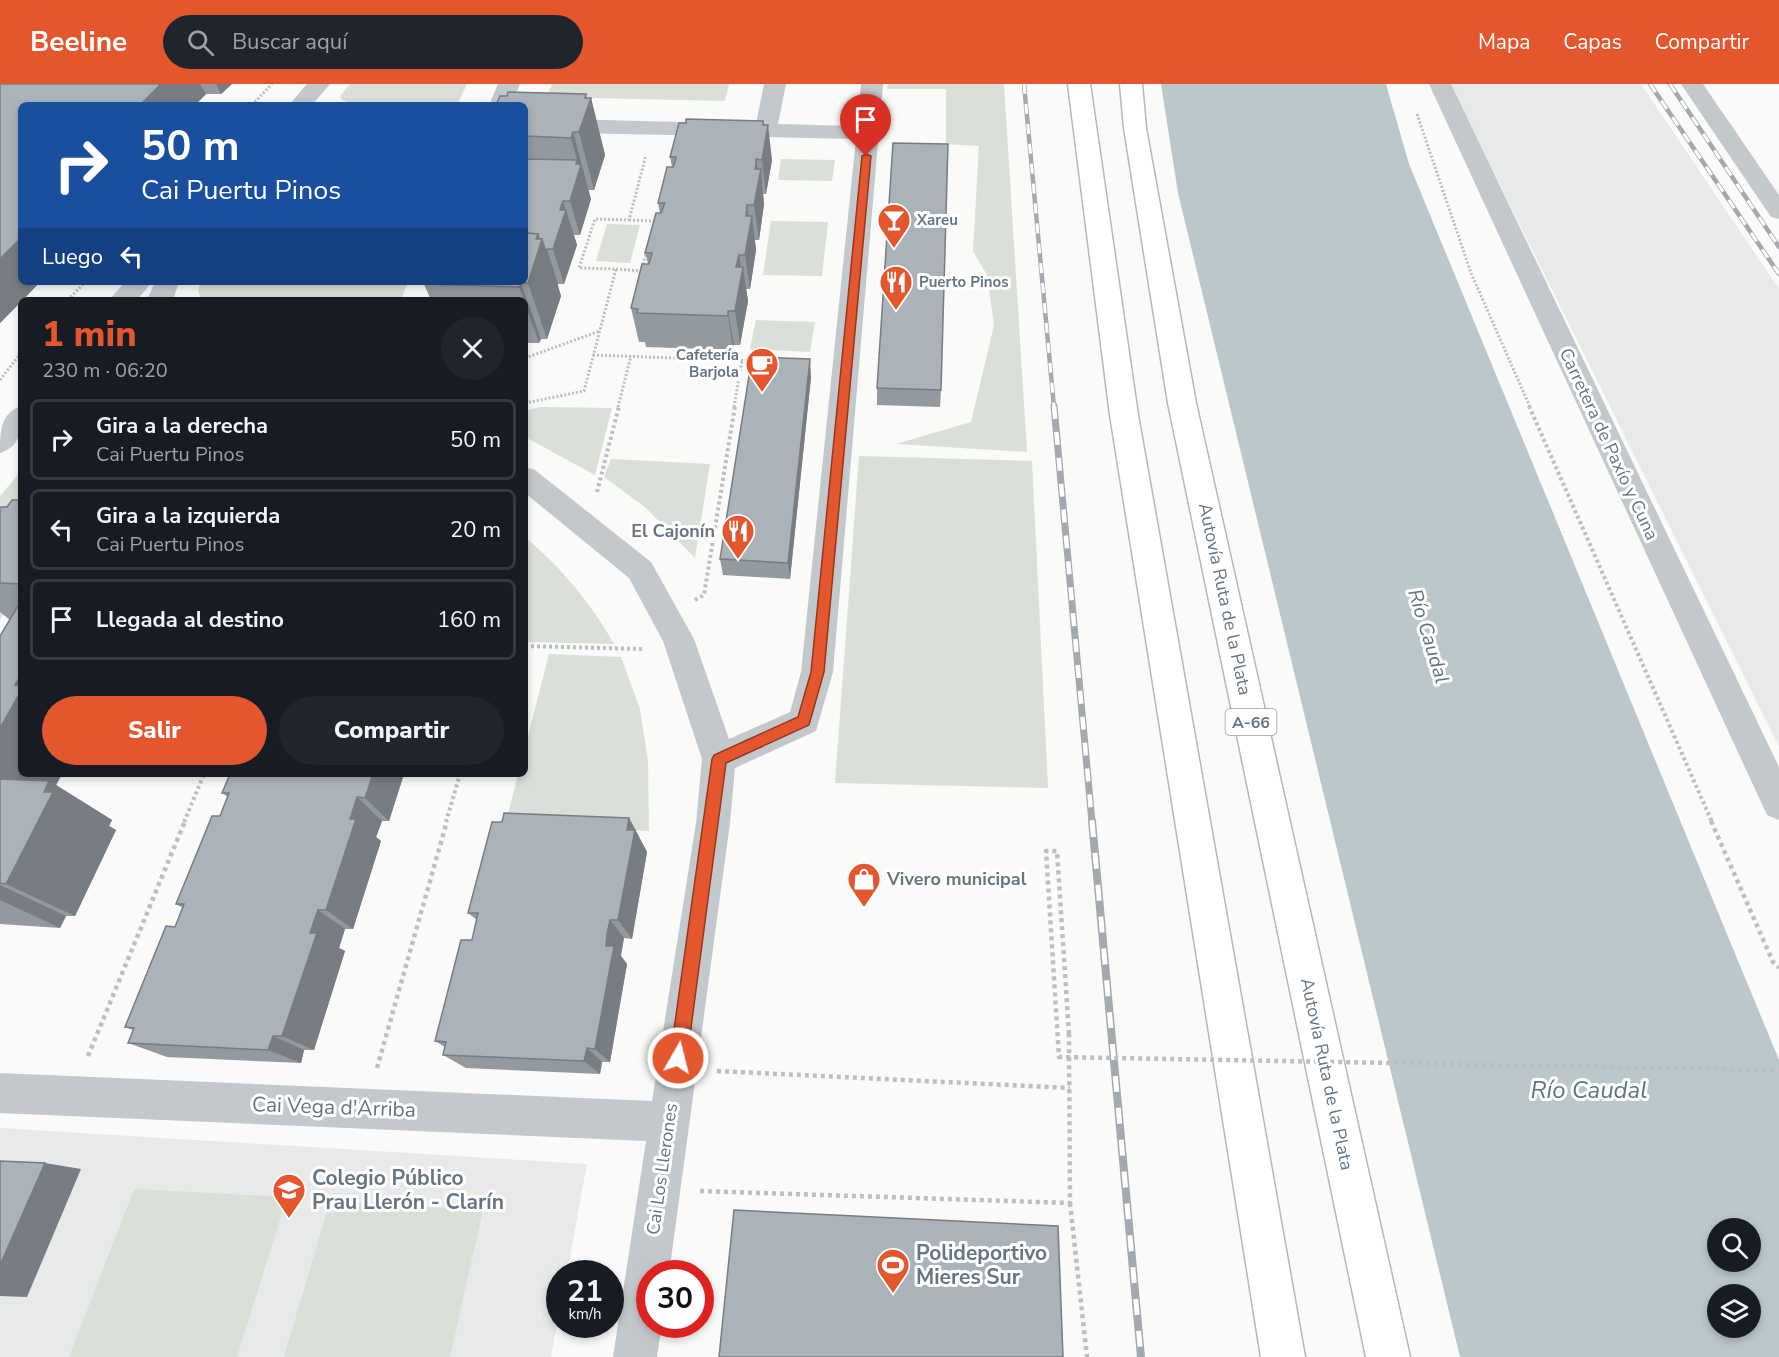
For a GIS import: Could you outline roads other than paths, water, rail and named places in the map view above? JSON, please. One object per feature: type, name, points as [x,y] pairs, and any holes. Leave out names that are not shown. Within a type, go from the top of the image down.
[{"type":"highway","points":[[1079,84],[1124,415],[1283,1357]]},
{"type":"highway","name":"Autovía Ruta de la Plata","points":[[1131,84],[1135,128],[1182,403],[1388,1357]]},
{"type":"street","points":[[501,102],[509,84]]},
{"type":"street","points":[[766,131],[774,84]]},
{"type":"street","points":[[719,759],[804,721],[817,672],[872,84]]},
{"type":"street","name":"Carretera de Paxío y Cuna","points":[[1440,84],[1779,804]]},
{"type":"street","points":[[1692,84],[1779,212]]},
{"type":"street","points":[[528,125],[869,133]]},
{"type":"street","points":[[125,297],[137,285]]},
{"type":"street","name":"Cai Los Llerones","points":[[528,480],[588,526],[640,570],[682,650],[719,759],[713,823],[635,1357]]},
{"type":"street","name":"Cai Vega d'Arriba","points":[[0,1093],[669,1122]]},
{"type":"water","name":"Río Caudal","points":[[1161,84],[1386,84],[1409,164],[1779,1060],[1779,1357],[1460,1357],[1178,193]]},
{"type":"railway","points":[[1024,84],[1054,407]]},
{"type":"railway","points":[[1650,84],[1779,274]]},
{"type":"railway","points":[[1670,84],[1779,247]]},
{"type":"railway","points":[[1054,406],[1092,822]]},
{"type":"railway","points":[[1092,821],[1141,1357]]},
{"type":"place","name":"Xareu","points":[[894,249]]},
{"type":"place","name":"Puerto Pinos","points":[[896,311]]},
{"type":"place","name":"Cafetería Barjola","points":[[762,393]]},
{"type":"place","name":"El Cajonín","points":[[738,560]]},
{"type":"place","name":"Vivero municipal","points":[[864,908]]},
{"type":"place","name":"Colegio Público Prau Llerón - Clarín","points":[[289,1219]]},
{"type":"place","name":"Polideportivo Mieres Sur","points":[[893,1294]]}]
